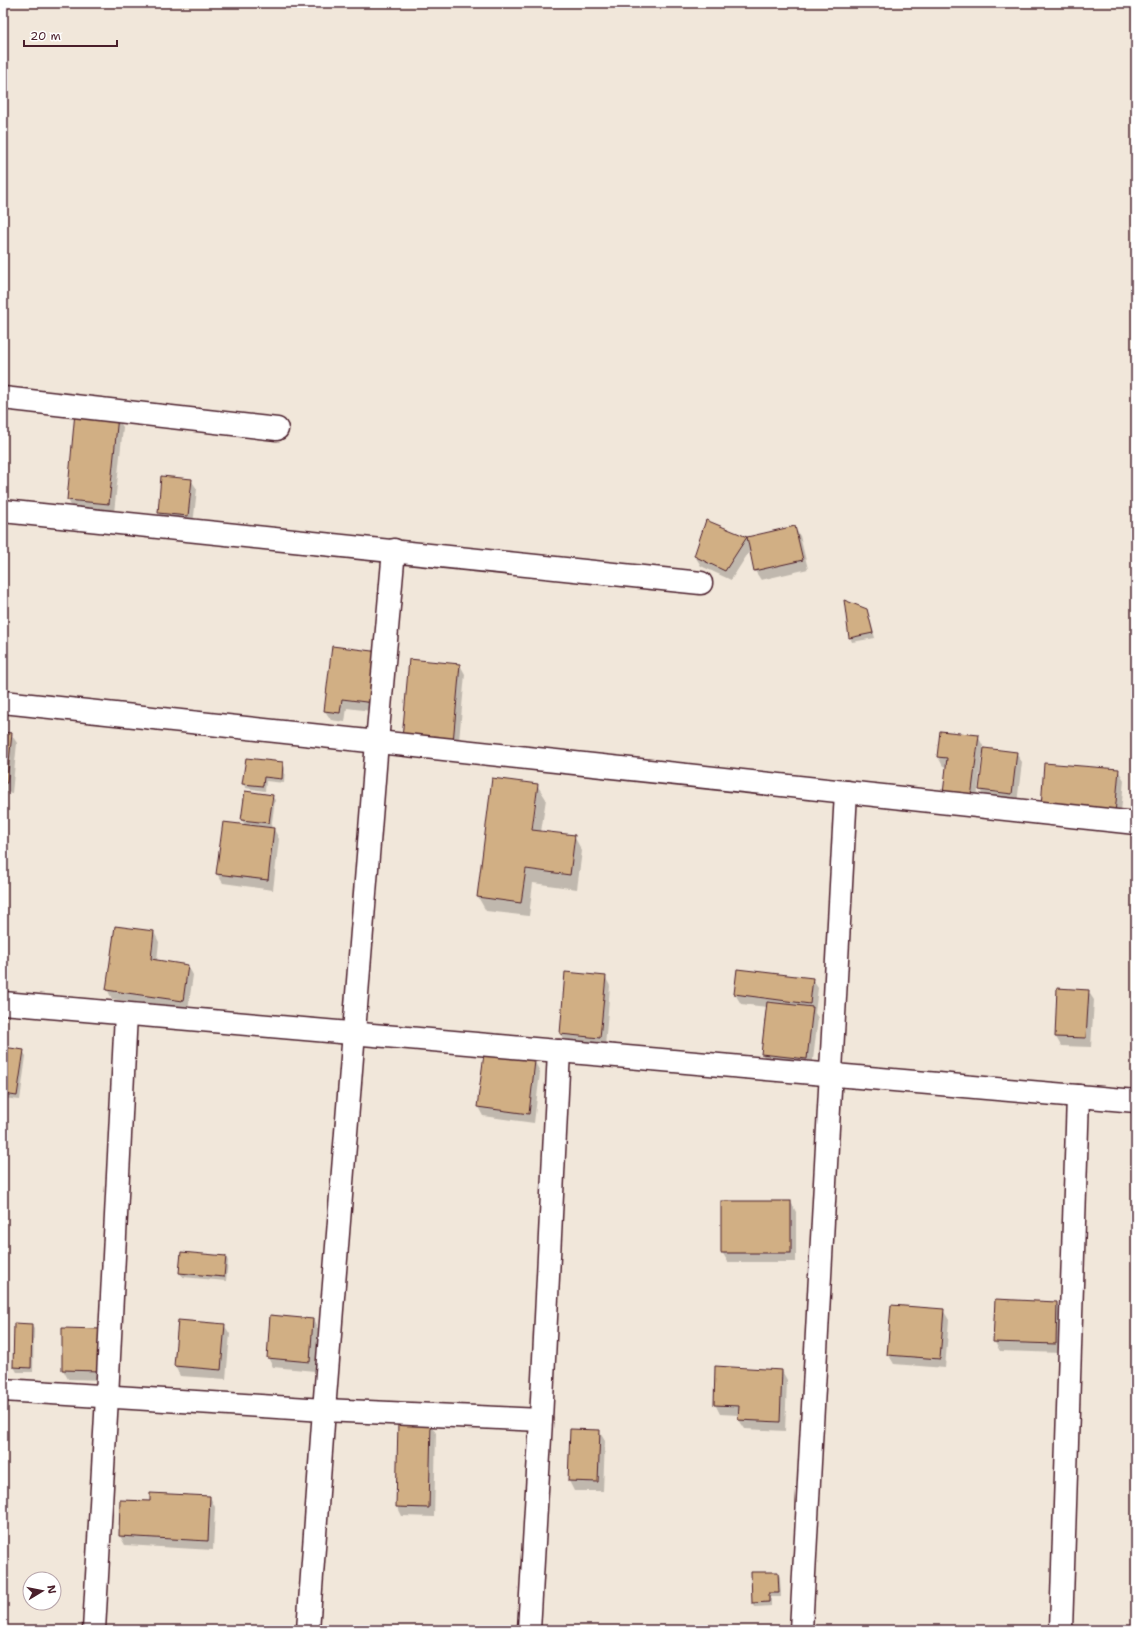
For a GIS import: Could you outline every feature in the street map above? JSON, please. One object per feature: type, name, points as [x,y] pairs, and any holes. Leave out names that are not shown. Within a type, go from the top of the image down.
[{"type":"street","points":[[3,398],[277,429]]},
{"type":"street","points":[[3,511],[701,582]]},
{"type":"street","points":[[308,1630],[376,742],[394,550]]},
{"type":"street","points":[[3,702],[1136,823]]},
{"type":"street","points":[[801,1630],[846,792]]},
{"type":"street","points":[[3,1003],[1136,1102]]},
{"type":"street","points":[[94,1630],[108,1397],[126,1014]]},
{"type":"street","points":[[529,1630],[559,1051]]},
{"type":"street","points":[[1061,1630],[1078,1096]]},
{"type":"street","points":[[3,1390],[324,1410],[541,1420]]},
{"type":"building","points":[[75,412],[118,416],[109,504],[67,500]]},
{"type":"building","points":[[161,476],[192,479],[188,516],[158,513]]},
{"type":"building","points":[[706,520],[747,537],[725,571],[694,556]]},
{"type":"building","points":[[795,526],[803,560],[754,571],[747,537]]},
{"type":"building","points":[[844,600],[867,609],[873,633],[849,638]]},
{"type":"building","points":[[332,646],[380,652],[374,703],[342,699],[340,713],[324,711]]},
{"type":"building","points":[[409,659],[460,664],[453,743],[402,739]]},
{"type":"building","points":[[940,731],[979,735],[971,798],[943,794],[947,758],[937,757]]},
{"type":"building","points":[[3,732],[12,733],[7,783],[3,783]]},
{"type":"building","points":[[984,748],[1017,752],[1012,794],[979,790]]},
{"type":"building","points":[[246,758],[283,762],[282,779],[264,777],[263,786],[242,784]]},
{"type":"building","points":[[1044,763],[1119,769],[1115,814],[1041,808]]},
{"type":"building","points":[[492,778],[538,784],[532,830],[575,835],[570,875],[526,869],[521,903],[477,897]]},
{"type":"building","points":[[245,791],[273,795],[269,823],[241,820]]},
{"type":"building","points":[[223,822],[274,828],[268,880],[216,874]]},
{"type":"building","points":[[115,926],[154,931],[151,959],[188,965],[183,1001],[106,990]]},
{"type":"building","points":[[737,969],[813,978],[810,1004],[734,994]]},
{"type":"building","points":[[565,972],[606,976],[600,1038],[560,1034]]},
{"type":"building","points":[[1057,988],[1089,990],[1086,1038],[1055,1037]]},
{"type":"building","points":[[767,1002],[813,1007],[807,1059],[761,1054]]},
{"type":"building","points":[[3,1047],[24,1050],[17,1096],[3,1094]]},
{"type":"building","points":[[484,1054],[535,1061],[529,1114],[477,1107]]},
{"type":"building","points":[[721,1201],[791,1201],[791,1253],[721,1253]]},
{"type":"building","points":[[181,1252],[226,1256],[224,1277],[179,1273]]},
{"type":"building","points":[[995,1299],[1057,1302],[1056,1344],[993,1342]]},
{"type":"building","points":[[891,1305],[944,1309],[940,1359],[887,1355]]},
{"type":"building","points":[[270,1315],[313,1319],[310,1362],[267,1358]]},
{"type":"building","points":[[178,1320],[225,1324],[221,1370],[174,1366]]},
{"type":"building","points":[[14,1323],[32,1324],[31,1368],[13,1367]]},
{"type":"building","points":[[62,1328],[101,1329],[100,1371],[62,1370]]},
{"type":"building","points":[[715,1366],[782,1370],[780,1422],[738,1420],[739,1406],[714,1405]]},
{"type":"building","points":[[398,1422],[431,1423],[429,1508],[396,1507]]},
{"type":"building","points":[[570,1429],[600,1430],[598,1482],[568,1481]]},
{"type":"building","points":[[150,1493],[210,1496],[208,1541],[119,1536],[120,1500],[150,1501]]},
{"type":"building","points":[[751,1572],[778,1572],[779,1593],[769,1593],[769,1602],[752,1603]]}]
